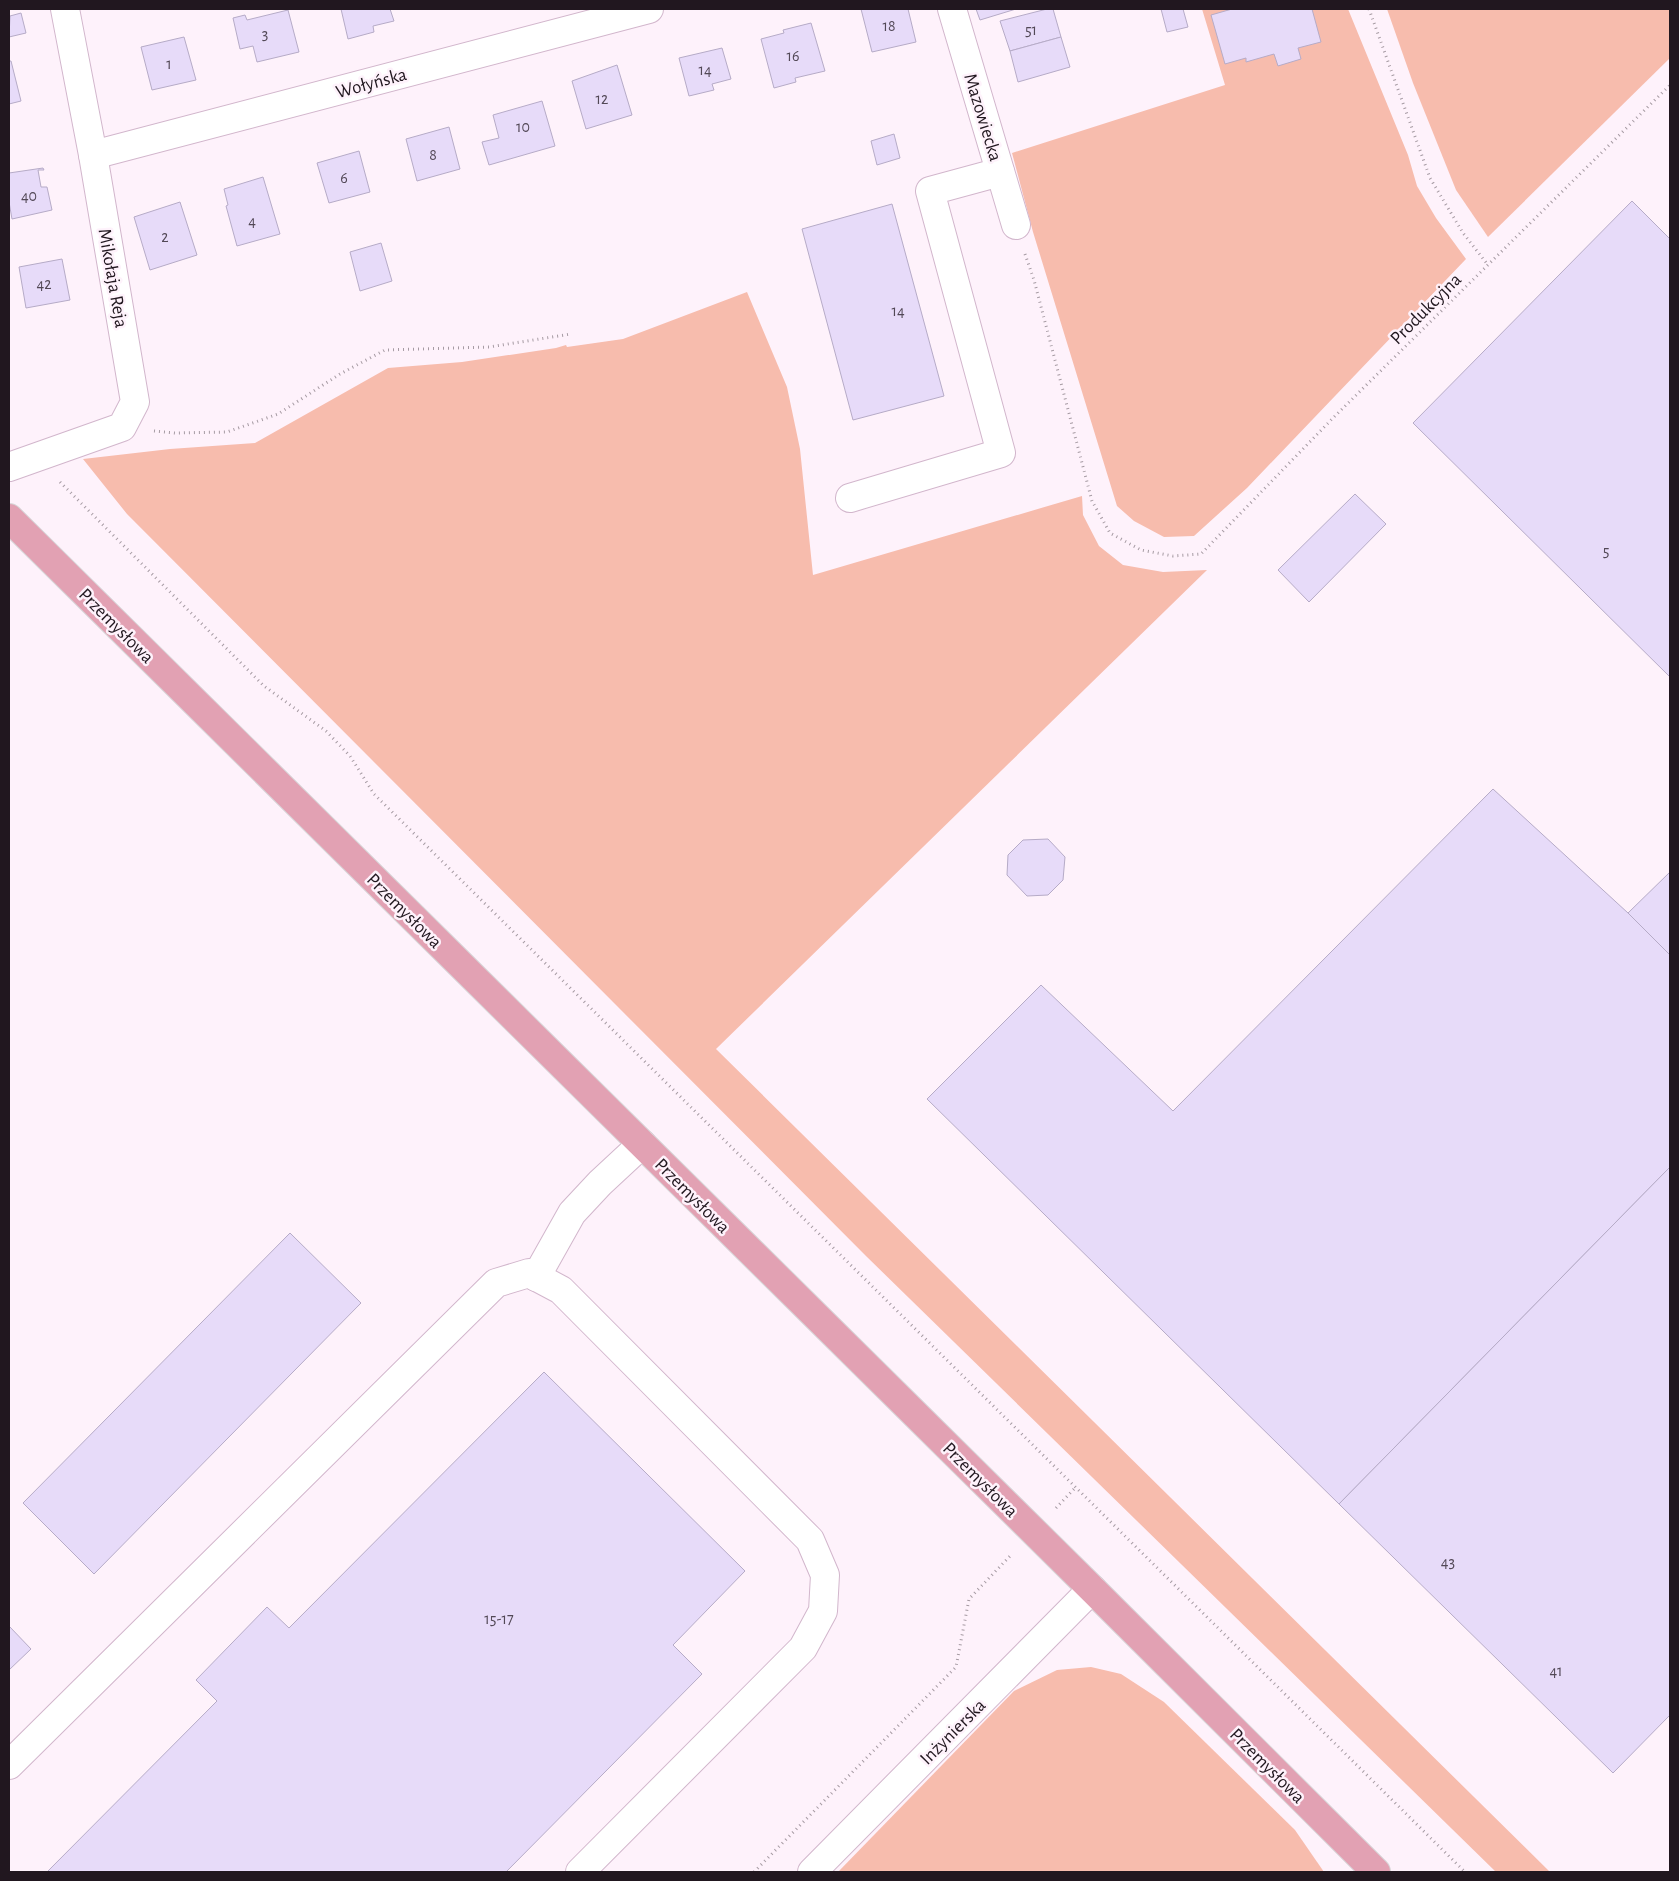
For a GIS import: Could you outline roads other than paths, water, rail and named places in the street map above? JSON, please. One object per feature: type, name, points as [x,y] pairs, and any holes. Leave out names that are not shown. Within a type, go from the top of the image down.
[{"type":"main road","name":"Przemysłowa","points":[[9,518],[1376,1872]]},
{"type":"street","name":"Mikołaja Reja","points":[[9,467],[122,427],[135,402],[93,154],[65,9]]},
{"type":"street","name":"Wołyńska","points":[[93,154],[649,9]]},
{"type":"street","name":"Mazowiecka","points":[[952,9],[1016,225]]},
{"type":"street","points":[[850,498],[1001,453],[930,191],[1000,172]]},
{"type":"street","points":[[536,1277],[572,1213],[600,1183],[642,1144]]},
{"type":"street","points":[[9,1765],[496,1283],[529,1273],[561,1290],[810,1540],[825,1574],[823,1611],[803,1648],[580,1872]]},
{"type":"street","name":"Inżynierska","points":[[812,1872],[1092,1589]]}]
